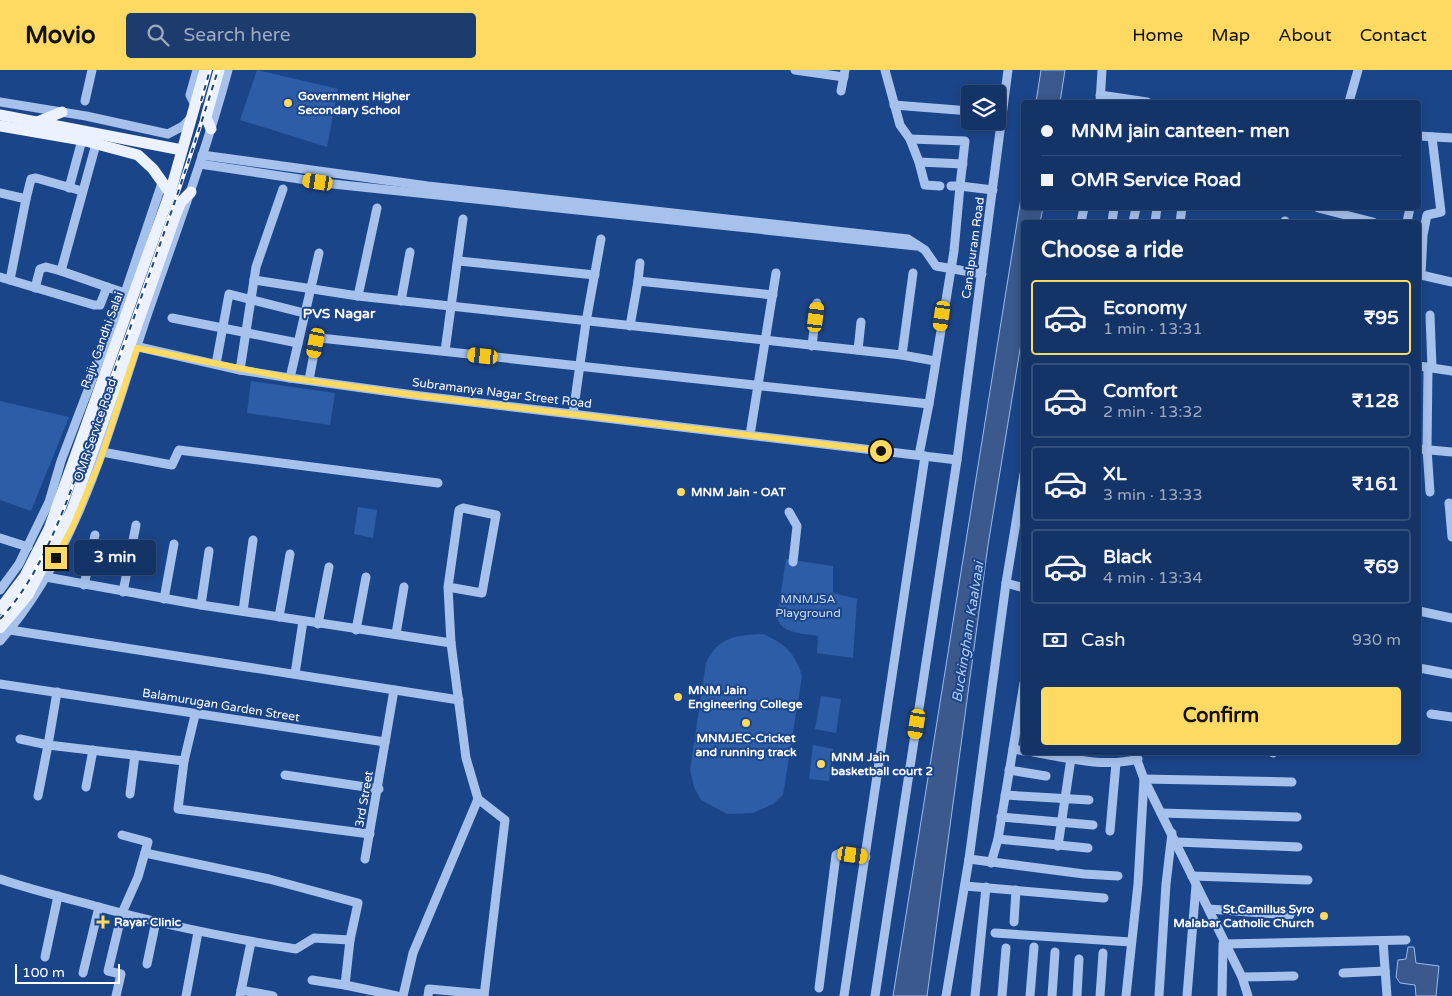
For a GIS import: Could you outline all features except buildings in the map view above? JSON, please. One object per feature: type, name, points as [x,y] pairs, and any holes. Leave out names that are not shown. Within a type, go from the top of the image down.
[{"type":"main road","name":"Rajiv Gandhi Salai","points":[[0,609],[25,576],[48,529],[170,194],[205,70]]},
{"type":"main road","points":[[211,129],[206,117],[219,70]]},
{"type":"main road","points":[[37,122],[62,112]]},
{"type":"main road","points":[[0,115],[182,150]]},
{"type":"main road","points":[[0,126],[95,149],[138,155],[153,169],[170,194]]},
{"type":"main road","points":[[5,629],[28,595],[72,510],[133,346],[181,202],[191,192]]},
{"type":"street","points":[[85,101],[92,70]]},
{"type":"street","points":[[196,105],[190,96],[197,70]]},
{"type":"street","name":"OMR Service Road","points":[[0,641],[5,629],[31,602],[46,578],[73,526],[102,452],[133,346],[191,192],[228,70]]},
{"type":"street","points":[[796,70],[844,73],[841,91]]},
{"type":"street","points":[[885,70],[900,126],[910,139],[925,185],[940,186]]},
{"type":"street","name":"Canalpuram Road","points":[[1005,85],[1008,70]]},
{"type":"street","points":[[1102,70],[1100,99],[1116,100]]},
{"type":"street","points":[[1350,100],[1358,70]]},
{"type":"street","points":[[0,102],[62,112],[168,134],[183,126],[192,117]]},
{"type":"street","points":[[894,105],[961,110]]},
{"type":"street","name":"Canalpuram Road","points":[[875,996],[957,460],[993,190],[998,130]]},
{"type":"street","points":[[1421,136],[1452,138]]},
{"type":"street","points":[[1432,137],[1441,212],[1426,215],[1421,275],[1452,282]]},
{"type":"street","points":[[844,996],[866,857],[935,361],[950,268],[956,186],[963,164],[965,141],[910,139]]},
{"type":"street","points":[[69,188],[81,146]]},
{"type":"street","points":[[61,271],[95,149]]},
{"type":"street","points":[[201,160],[908,239],[916,246],[925,250],[936,266],[982,274]]},
{"type":"street","points":[[919,162],[963,164]]},
{"type":"street","points":[[10,280],[31,179],[36,178],[82,191]]},
{"type":"street","points":[[0,590],[28,547],[48,502],[61,461],[125,293],[162,183]]},
{"type":"street","points":[[956,186],[993,190]]},
{"type":"street","points":[[240,370],[256,267],[283,189]]},
{"type":"street","points":[[0,193],[26,198]]},
{"type":"street","points":[[358,296],[377,208]]},
{"type":"street","points":[[1326,210],[1365,220]]},
{"type":"street","points":[[445,351],[459,261],[463,219]]},
{"type":"street","points":[[573,414],[586,322],[601,239]]},
{"type":"street","points":[[402,301],[410,252]]},
{"type":"street","points":[[290,378],[319,253]]},
{"type":"street","points":[[459,261],[594,275]]},
{"type":"street","points":[[630,326],[640,263]]},
{"type":"street","points":[[35,288],[40,269],[46,267],[125,293]]},
{"type":"street","points":[[750,435],[776,273]]},
{"type":"street","points":[[902,355],[913,273]]},
{"type":"street","points":[[0,277],[94,305],[100,305],[104,300],[107,286]]},
{"type":"street","points":[[254,280],[309,290],[358,296],[858,350],[935,361]]},
{"type":"street","points":[[638,281],[773,295]]},
{"type":"street","points":[[216,364],[229,294],[304,312]]},
{"type":"street","points":[[812,346],[817,303]]},
{"type":"street","points":[[1430,315],[1423,449],[1430,492]]},
{"type":"street","points":[[172,318],[298,344]]},
{"type":"street","points":[[858,350],[861,322]]},
{"type":"street","points":[[309,380],[316,343],[320,338],[929,404]]},
{"type":"street","name":"Subramanya Nagar Street Road","points":[[133,346],[240,370],[290,378],[957,460]]},
{"type":"street","points":[[1426,367],[1452,371]]},
{"type":"street","points":[[1423,449],[1452,452]]},
{"type":"street","points":[[102,452],[172,465],[179,450],[438,483]]},
{"type":"street","points":[[946,996],[965,886],[1006,583],[1021,492]]},
{"type":"street","points":[[1449,503],[1452,537]]},
{"type":"street","points":[[428,996],[429,989],[484,995],[505,820],[478,799],[466,758],[451,643],[448,587],[460,510],[463,508],[496,515],[482,593],[448,587]]},
{"type":"street","points":[[789,512],[798,526],[793,562]]},
{"type":"street","points":[[123,592],[136,525]]},
{"type":"street","points":[[84,585],[95,534]]},
{"type":"street","points":[[0,538],[28,547]]},
{"type":"street","points":[[243,611],[254,540]]},
{"type":"street","points":[[164,599],[174,544]]},
{"type":"street","points":[[201,605],[209,551]]},
{"type":"street","points":[[279,617],[290,554]]},
{"type":"street","points":[[318,624],[329,568]]},
{"type":"street","points":[[356,630],[366,577]]},
{"type":"street","points":[[46,578],[318,624],[451,643]]},
{"type":"street","points":[[1006,583],[1021,587]]},
{"type":"street","points":[[396,634],[404,587]]},
{"type":"street","points":[[1421,610],[1452,618]]},
{"type":"street","points":[[296,674],[303,621]]},
{"type":"street","points":[[5,629],[459,700]]},
{"type":"street","points":[[1421,668],[1452,674]]},
{"type":"street","name":"Balamurugan Garden Street","points":[[0,684],[194,715],[385,742]]},
{"type":"street","points":[[385,742],[394,690]]},
{"type":"street","points":[[38,796],[57,692]]},
{"type":"street","points":[[1431,714],[1452,717]]},
{"type":"street","points":[[194,715],[184,761],[178,808],[370,834]]},
{"type":"street","points":[[991,863],[998,840],[1013,749],[1020,729]]},
{"type":"street","points":[[20,739],[48,745],[184,761]]},
{"type":"street","name":"3rd Street","points":[[365,859],[379,789],[385,742]]},
{"type":"street","points":[[1013,749],[1021,750]]},
{"type":"street","points":[[86,787],[93,750]]},
{"type":"street","points":[[130,794],[135,755]]},
{"type":"street","points":[[1052,755],[1116,763],[1136,756],[1144,780],[1172,833],[1223,944],[1242,978],[1248,996]]},
{"type":"street","points":[[1058,846],[1071,758]]},
{"type":"street","points":[[1110,832],[1116,763]]},
{"type":"street","points":[[1009,770],[1046,776]]},
{"type":"street","points":[[285,775],[379,789]]},
{"type":"street","points":[[1144,780],[1292,782]]},
{"type":"street","points":[[1126,996],[1138,884],[1144,780]]},
{"type":"street","points":[[1005,795],[1089,800]]},
{"type":"street","points":[[403,996],[413,953],[478,799]]},
{"type":"street","points":[[1160,813],[1297,817]]},
{"type":"street","points":[[1001,817],[1093,825]]},
{"type":"street","points":[[1159,996],[1166,884],[1172,833]]},
{"type":"street","points":[[116,996],[121,974],[108,971],[122,913],[138,877],[148,842],[122,835]]},
{"type":"street","points":[[998,840],[1088,848]]},
{"type":"street","points":[[1176,842],[1298,847]]},
{"type":"street","points":[[145,853],[269,880],[358,903],[350,940],[345,985]]},
{"type":"street","points":[[819,988],[836,855],[840,853],[866,857]]},
{"type":"street","points":[[969,859],[1084,874],[1118,876]]},
{"type":"street","points":[[1192,876],[1308,880]]},
{"type":"street","points":[[0,878],[122,913],[198,932],[251,942],[296,949],[314,938],[350,940]]},
{"type":"street","points":[[1187,996],[1196,885]]},
{"type":"street","points":[[965,886],[1104,898]]},
{"type":"street","points":[[975,996],[986,888]]},
{"type":"street","points":[[1014,922],[1016,890]]},
{"type":"street","points":[[45,957],[58,896]]},
{"type":"street","points":[[83,972],[99,907]]},
{"type":"street","points":[[1209,910],[1290,915]]},
{"type":"street","points":[[147,964],[156,921]]},
{"type":"street","points":[[186,996],[198,932]]},
{"type":"street","points":[[995,933],[1131,942]]},
{"type":"street","points":[[1223,944],[1406,940]]},
{"type":"street","points":[[1383,941],[1387,996]]},
{"type":"street","points":[[251,942],[240,993],[273,996]]},
{"type":"street","points":[[1222,996],[1223,944]]},
{"type":"street","points":[[1030,996],[1034,947]]},
{"type":"street","points":[[1002,996],[1006,948]]},
{"type":"street","points":[[1052,996],[1055,952]]},
{"type":"street","points":[[1100,996],[1103,953]]},
{"type":"street","points":[[1077,996],[1079,959]]},
{"type":"street","points":[[1343,974],[1385,971]]},
{"type":"street","points":[[1242,978],[1294,976]]},
{"type":"street","points":[[312,980],[345,985],[355,991],[398,996]]},
{"type":"green space","points":[[257,70],[338,89],[327,147],[240,120]]},
{"type":"green space","points":[[251,381],[335,393],[330,425],[247,413]]},
{"type":"green space","points":[[0,401],[69,417],[31,511],[0,500]]},
{"type":"green space","points":[[358,507],[377,510],[373,538],[354,534]]},
{"type":"green space","name":"MNMJSA Playground","points":[[786,559],[833,566],[833,593],[857,599],[853,658],[817,653],[818,636],[788,630],[780,623],[777,618]]},
{"type":"green space","name":"MNMJEC-Cricket and running track","points":[[763,634],[788,650],[796,661],[802,676],[783,795],[773,804],[753,813],[727,814],[701,800],[694,787],[690,770],[706,663],[716,648],[729,639],[745,635]]},
{"type":"green space","points":[[821,696],[841,699],[836,733],[815,729]]},
{"type":"green space","name":"MNM Jain basketball court 2","points":[[813,745],[833,749],[829,781],[809,779]]},
{"type":"water","points":[[1041,70],[1065,70],[1060,100],[1036,100]]},
{"type":"water","name":"Buckingham Kaalvaai","points":[[1021,198],[1021,210],[1043,210],[1040,220],[1021,220],[1021,343],[988,545],[927,996],[893,996]]},
{"type":"water","points":[[1408,947],[1414,947],[1416,963],[1439,966],[1436,996],[1416,996],[1415,985],[1400,983],[1396,977],[1398,960],[1406,959]]},
{"type":"railway","points":[[201,101],[210,70]]},
{"type":"railway","points":[[0,619],[33,575],[59,522],[161,242],[218,70]]},
{"type":"place","name":"Government Higher Secondary School","points":[[288,103]]},
{"type":"place","name":"MNM Jain - OAT","points":[[681,492]]},
{"type":"place","name":"MNM Jain Engineering College","points":[[678,697]]},
{"type":"place","name":"MNMJEC-Cricket and running track","points":[[746,723]]},
{"type":"place","name":"MNM Jain basketball court 2","points":[[821,764]]},
{"type":"place","name":"St.Camillus Syro Malabar Catholic Church","points":[[1324,916]]},
{"type":"place","name":"Rayar Clinic","points":[[103,922]]},
{"type":"district","name":"PVS Nagar","points":[[339,313]]},
{"type":"route","points":[[56,558],[73,526],[100,461],[137,348],[240,370],[290,378],[421,396],[881,451]]}]
